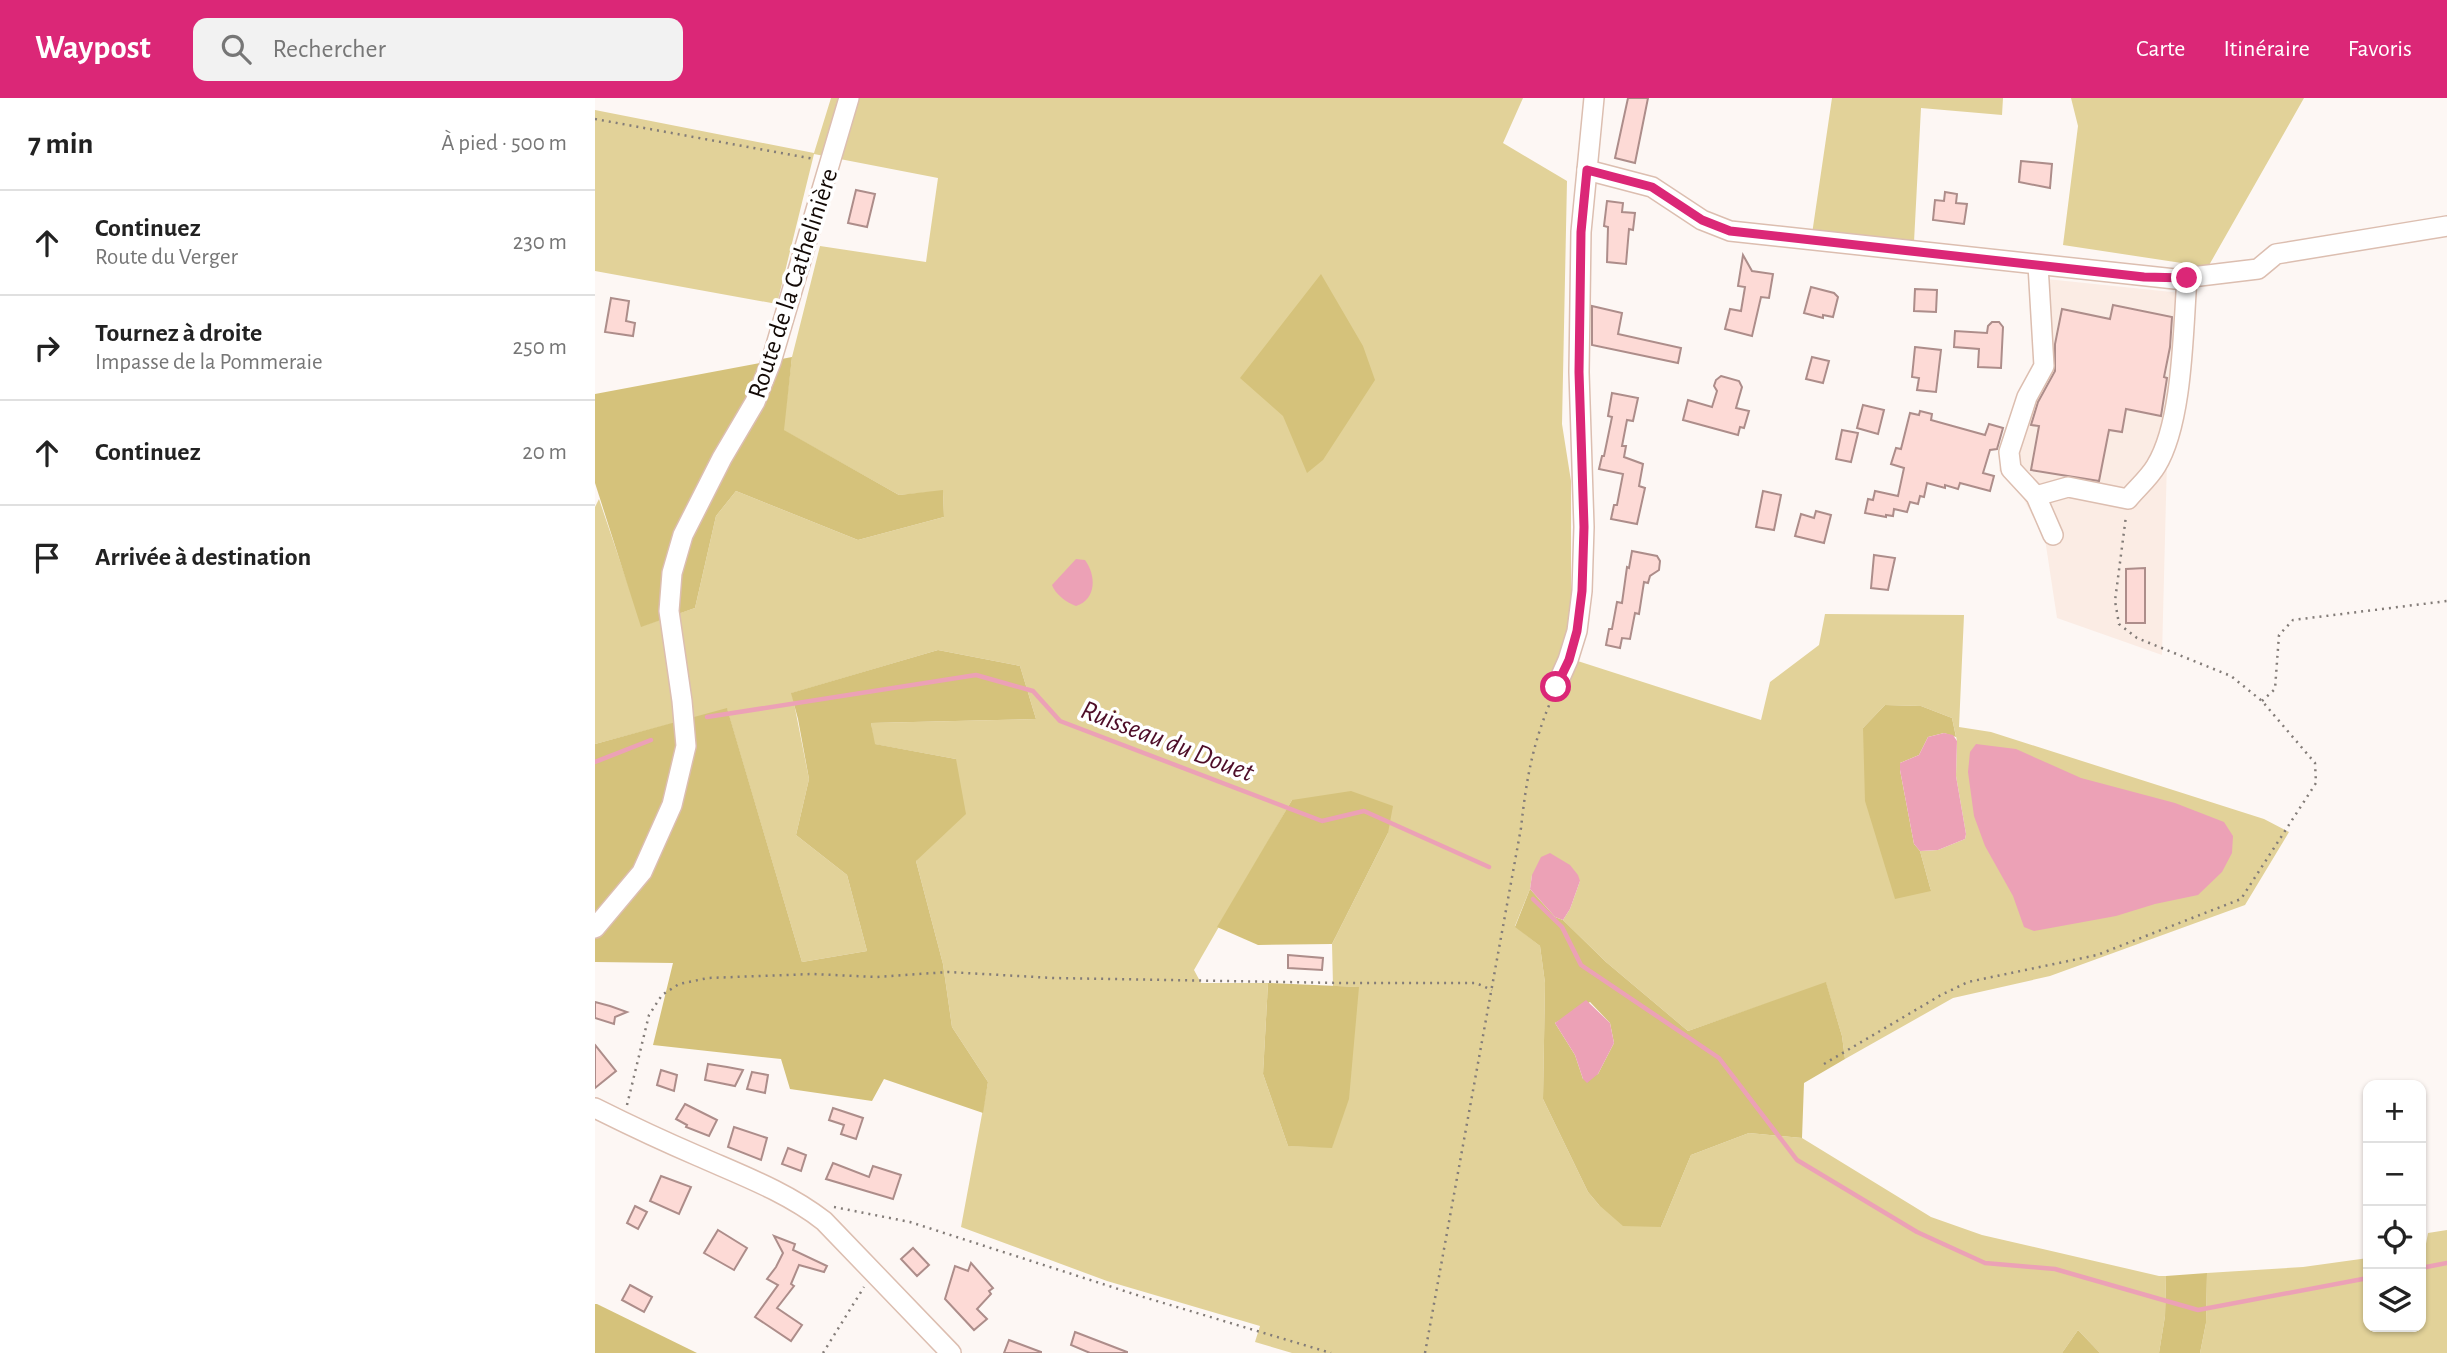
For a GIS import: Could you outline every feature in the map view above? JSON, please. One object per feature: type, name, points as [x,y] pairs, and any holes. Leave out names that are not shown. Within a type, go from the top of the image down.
[{"type":"street","name":"Route de la Cathelinière","points":[[595,929],[642,872],[672,805],[685,746],[669,611],[672,573],[683,535],[722,458],[755,402],[767,372],[849,98]]},
{"type":"street","points":[[1556,687],[1569,660],[1577,631],[1582,591],[1584,527],[1579,372],[1581,232],[1594,98]]},
{"type":"street","points":[[1587,170],[1652,187],[1702,220],[1730,231],[2144,277],[2187,278],[2258,270],[2276,254],[2447,226]]},
{"type":"street","points":[[2038,265],[2044,366],[2027,397],[2009,452],[2011,469],[2036,496],[2053,535]]},
{"type":"street","points":[[2036,496],[2068,487],[2128,499],[2156,466],[2168,438],[2178,393],[2187,278]]},
{"type":"street","points":[[595,1108],[803,1205],[824,1221],[951,1353]]},
{"type":"path","points":[[595,119],[831,162]]},
{"type":"path","points":[[1824,1064],[1968,982],[2097,954],[2241,899],[2316,783],[2315,763],[2262,701],[2231,676],[2137,638],[2119,624],[2115,601],[2128,499]]},
{"type":"path","points":[[2262,701],[2275,689],[2279,635],[2293,620],[2447,601]]},
{"type":"path","points":[[1425,1353],[1521,828],[1526,775],[1537,732],[1556,687]]},
{"type":"path","points":[[623,1122],[649,1015],[662,995],[679,985],[708,978],[811,974],[876,977],[948,972],[1053,978],[1476,983],[1492,990]]},
{"type":"path","points":[[803,1205],[825,1205],[910,1222],[1140,1296],[1331,1353]]},
{"type":"path","points":[[823,1353],[874,1272]]},
{"type":"shaded area","points":[[831,98],[1523,98],[1503,143],[1567,181],[1562,424],[1571,481],[1571,612],[1569,632],[1559,655],[1761,720],[1770,682],[1819,645],[1825,614],[1964,615],[1959,727],[1991,732],[2264,819],[2289,832],[2245,905],[2050,976],[1953,998],[1845,1059],[1842,1036],[1826,983],[1688,1031],[1606,962],[1563,920],[1580,881],[1532,875],[1530,889],[1515,926],[1540,946],[1545,983],[1543,1099],[1588,1192],[1599,1205],[1661,1227],[1691,1155],[1749,1133],[1802,1138],[1931,1217],[1982,1235],[2166,1276],[2165,1316],[2159,1353],[2100,1353],[2078,1330],[2062,1353],[1292,1353],[1255,1342],[1260,1326],[1107,1281],[961,1227],[988,1082],[952,1027],[943,964],[916,861],[956,759],[874,744],[871,723],[1036,719],[1020,666],[938,650],[792,693],[809,779],[796,835],[847,875],[867,951],[802,962],[727,709],[595,744],[595,507],[599,499],[642,626],[695,608],[716,516],[736,491],[858,540],[944,517],[943,491],[899,495],[783,430],[792,357],[820,246],[926,262],[938,178],[814,154],[777,304],[595,271],[595,110],[814,153]],"holes":[[[1885,705],[1921,706],[1952,718],[1957,741],[1956,776],[1966,834],[1965,839],[1938,850],[1920,851],[1931,891],[1863,728]],[[1292,800],[1388,833],[1332,944],[1333,986],[1358,987],[1332,1147],[1288,1146],[1263,1074],[1268,983],[1201,983],[1194,970]]]},
{"type":"shaded area","points":[[1832,98],[2003,98],[2002,115],[1921,108],[1914,242],[1812,234]]},
{"type":"shaded area","points":[[2071,98],[2304,98],[2208,267],[2063,245],[2078,126]]},
{"type":"shaded area","points":[[1321,274],[1363,346],[1375,380],[1323,460],[1307,473],[1283,416],[1240,378]]},
{"type":"shaded area","points":[[2028,277],[2191,294],[2167,460],[2162,655],[2057,618],[2045,539],[2013,479],[1999,471],[2009,424],[2034,363]]},
{"type":"shaded area","points":[[792,357],[784,430],[899,495],[943,490],[944,517],[858,540],[736,491],[716,516],[695,608],[641,627],[595,483],[595,394]]},
{"type":"shaded area","points":[[1076,559],[1085,560],[1089,566],[1093,586],[1088,598],[1076,606],[1062,598],[1052,585]]},
{"type":"shaded area","points":[[938,650],[1020,666],[1036,719],[871,723],[875,744],[956,759],[966,814],[916,861],[943,964],[952,1027],[988,1082],[983,1113],[884,1079],[872,1101],[790,1089],[781,1059],[653,1045],[673,963],[595,962],[595,744],[727,708],[802,962],[867,951],[847,875],[796,835],[809,779],[791,693]]},
{"type":"shaded area","points":[[1885,705],[1921,706],[1952,718],[1956,737],[1944,733],[1928,737],[1919,755],[1900,763],[1914,844],[1920,851],[1931,891],[1895,899],[1865,801],[1863,728]]},
{"type":"shaded area","points":[[1944,733],[1953,735],[1957,741],[1956,776],[1965,839],[1938,850],[1920,851],[1914,844],[1900,763],[1919,755],[1928,737]]},
{"type":"shaded area","points":[[1976,744],[2016,749],[2081,778],[2175,803],[2224,822],[2233,836],[2232,853],[2222,872],[2198,895],[2116,916],[2034,931],[2024,927],[2013,896],[1985,846],[1974,816],[1968,772],[1970,752]]},
{"type":"shaded area","points":[[1351,791],[1393,806],[1388,833],[1332,944],[1258,945],[1217,927],[1292,800]]},
{"type":"shaded area","points":[[1550,853],[1570,865],[1580,881],[1563,920],[1555,917],[1530,889],[1532,875],[1541,857]]},
{"type":"shaded area","points":[[1530,889],[1555,917],[1563,920],[1606,962],[1688,1031],[1826,982],[1842,1036],[1845,1059],[1804,1083],[1802,1138],[1749,1133],[1691,1155],[1661,1227],[1623,1226],[1588,1192],[1543,1099],[1545,983],[1540,946],[1515,927]],"holes":[[[1590,1002],[1610,1023],[1614,1043],[1598,1074],[1583,1079],[1575,1055],[1555,1023]]]},
{"type":"shaded area","points":[[1268,983],[1359,987],[1349,1099],[1332,1148],[1288,1146],[1263,1074]]},
{"type":"shaded area","points":[[1586,1000],[1610,1023],[1614,1043],[1598,1074],[1587,1083],[1583,1079],[1575,1055],[1555,1023]]},
{"type":"shaded area","points":[[2447,1230],[2447,1353],[2200,1353],[2206,1323],[2207,1273],[2303,1267],[2363,1259],[2363,1332],[2426,1332],[2428,1233]]},
{"type":"shaded area","points":[[2207,1273],[2206,1323],[2200,1353],[2159,1353],[2165,1316],[2166,1276]]},
{"type":"shaded area","points":[[597,1304],[697,1353],[595,1353]]},
{"type":"shaded area","points":[[2078,1330],[2100,1353],[2062,1353]]},
{"type":"building","points":[[1628,98],[1648,98],[1635,163],[1615,158]]},
{"type":"building","points":[[2021,161],[2052,164],[2050,188],[2019,182]]},
{"type":"building","points":[[856,190],[875,194],[867,227],[848,223]]},
{"type":"building","points":[[1945,192],[1957,194],[1956,203],[1967,204],[1964,224],[1933,220],[1935,200],[1944,201]]},
{"type":"building","points":[[1607,201],[1623,203],[1622,212],[1635,213],[1633,230],[1629,229],[1626,264],[1607,262],[1608,227],[1604,226]]},
{"type":"building","points":[[1743,255],[1752,271],[1773,274],[1769,298],[1761,297],[1752,336],[1725,329],[1730,309],[1741,311],[1745,287],[1738,286]]},
{"type":"building","points":[[1811,287],[1834,293],[1838,297],[1833,317],[1823,315],[1823,318],[1804,313]]},
{"type":"building","points":[[1915,289],[1937,290],[1936,312],[1914,311]]},
{"type":"building","points":[[611,298],[629,301],[626,321],[635,323],[633,336],[605,332]]},
{"type":"building","points":[[2113,305],[2172,317],[2161,416],[2126,409],[2122,432],[2109,430],[2099,481],[2031,470],[2039,426],[2031,425],[2038,402],[2055,371],[2055,344],[2062,309],[2110,319]]},
{"type":"building","points":[[1592,306],[1622,313],[1618,334],[1681,348],[1678,363],[1592,345]]},
{"type":"building","points":[[1992,322],[1999,322],[2003,327],[2001,368],[1978,367],[1979,349],[1954,347],[1955,331],[1987,333]]},
{"type":"building","points":[[1915,347],[1941,350],[1936,392],[1917,390],[1919,378],[1912,377]]},
{"type":"building","points":[[1812,357],[1829,361],[1823,383],[1806,379]]},
{"type":"building","points":[[1721,376],[1739,381],[1742,387],[1736,408],[1749,411],[1744,428],[1740,427],[1738,435],[1683,420],[1688,400],[1712,407],[1717,391],[1714,386]]},
{"type":"building","points":[[1612,393],[1638,398],[1633,421],[1627,420],[1622,446],[1626,446],[1624,457],[1643,464],[1639,486],[1645,488],[1637,524],[1611,519],[1614,505],[1617,505],[1623,474],[1599,469],[1612,417],[1608,416]]},
{"type":"building","points":[[1863,405],[1884,410],[1878,434],[1857,428]]},
{"type":"building","points":[[1920,411],[1932,414],[1931,420],[1985,435],[1989,424],[2003,428],[1997,449],[1990,450],[1983,473],[1994,476],[1990,491],[1960,483],[1958,489],[1927,483],[1924,497],[1920,496],[1918,504],[1910,502],[1907,512],[1894,509],[1893,516],[1886,517],[1865,513],[1868,499],[1873,500],[1875,491],[1898,496],[1904,468],[1891,464],[1896,448],[1901,449],[1910,413],[1919,415]]},
{"type":"building","points":[[1842,430],[1858,433],[1851,462],[1836,459]]},
{"type":"building","points":[[1763,491],[1781,495],[1774,530],[1756,527]]},
{"type":"building","points":[[1816,511],[1831,515],[1824,543],[1795,536],[1801,514],[1814,518]]},
{"type":"building","points":[[1632,551],[1657,556],[1660,561],[1659,570],[1650,576],[1648,583],[1644,582],[1639,614],[1635,613],[1630,639],[1622,638],[1620,648],[1606,645],[1617,602],[1622,603]]},
{"type":"building","points":[[1874,555],[1895,558],[1888,590],[1871,588]]},
{"type":"building","points":[[2145,568],[2145,623],[2126,623],[2126,569]]},
{"type":"building","points":[[1288,955],[1323,958],[1322,970],[1288,968]]},
{"type":"building","points":[[595,1002],[627,1012],[615,1017],[614,1024],[595,1018]]},
{"type":"building","points":[[595,1045],[616,1071],[595,1088]]},
{"type":"building","points":[[708,1064],[743,1070],[735,1086],[705,1080]]},
{"type":"building","points":[[661,1070],[677,1075],[674,1091],[657,1085]]},
{"type":"building","points":[[752,1072],[768,1075],[765,1093],[747,1089]]},
{"type":"building","points":[[685,1104],[717,1120],[709,1136],[686,1127],[687,1125],[676,1119]]},
{"type":"building","points":[[833,1108],[863,1118],[856,1139],[841,1134],[844,1125],[829,1120]]},
{"type":"building","points":[[734,1127],[767,1138],[761,1160],[728,1147]]},
{"type":"building","points":[[788,1148],[806,1155],[801,1171],[782,1164]]},
{"type":"building","points":[[833,1163],[869,1177],[873,1166],[901,1175],[893,1199],[826,1179]]},
{"type":"building","points":[[661,1176],[691,1187],[679,1214],[650,1201]]},
{"type":"building","points":[[635,1206],[647,1212],[638,1229],[627,1223]]},
{"type":"building","points":[[718,1230],[747,1248],[734,1270],[704,1253]]},
{"type":"building","points":[[774,1236],[795,1244],[793,1250],[827,1266],[824,1272],[799,1265],[791,1284],[794,1286],[777,1308],[802,1325],[791,1341],[755,1317],[778,1285],[767,1279],[783,1253]]},
{"type":"building","points":[[913,1248],[929,1265],[917,1276],[901,1259]]},
{"type":"building","points":[[971,1263],[993,1288],[977,1309],[987,1319],[974,1330],[945,1299],[955,1266],[968,1271]]},
{"type":"building","points":[[630,1285],[652,1297],[644,1312],[622,1300]]},
{"type":"building","points":[[1075,1332],[1127,1353],[1090,1353],[1071,1345]]},
{"type":"building","points":[[1009,1340],[1041,1352],[1041,1353],[1004,1353]]},
{"type":"waterway","name":"Ruisseau du Douet","points":[[707,717],[976,675],[1033,691],[1060,721],[1322,821],[1364,811],[1489,867]]},
{"type":"waterway","name":"Ruisseau du Douet","points":[[595,762],[651,740]]},
{"type":"waterway","name":"Ruisseau du Douet","points":[[1533,899],[1562,927],[1581,965],[1719,1058],[1797,1160],[1917,1232],[1985,1263],[2055,1269],[2198,1310],[2363,1279]]},
{"type":"waterway","name":"Ruisseau du Douet","points":[[2426,1267],[2447,1263]]},
{"type":"route","points":[[1556,687],[1569,660],[1577,631],[1582,591],[1584,527],[1579,372],[1581,232],[1587,170],[1652,187],[1702,220],[1730,231],[2144,277],[2187,278]]}]
